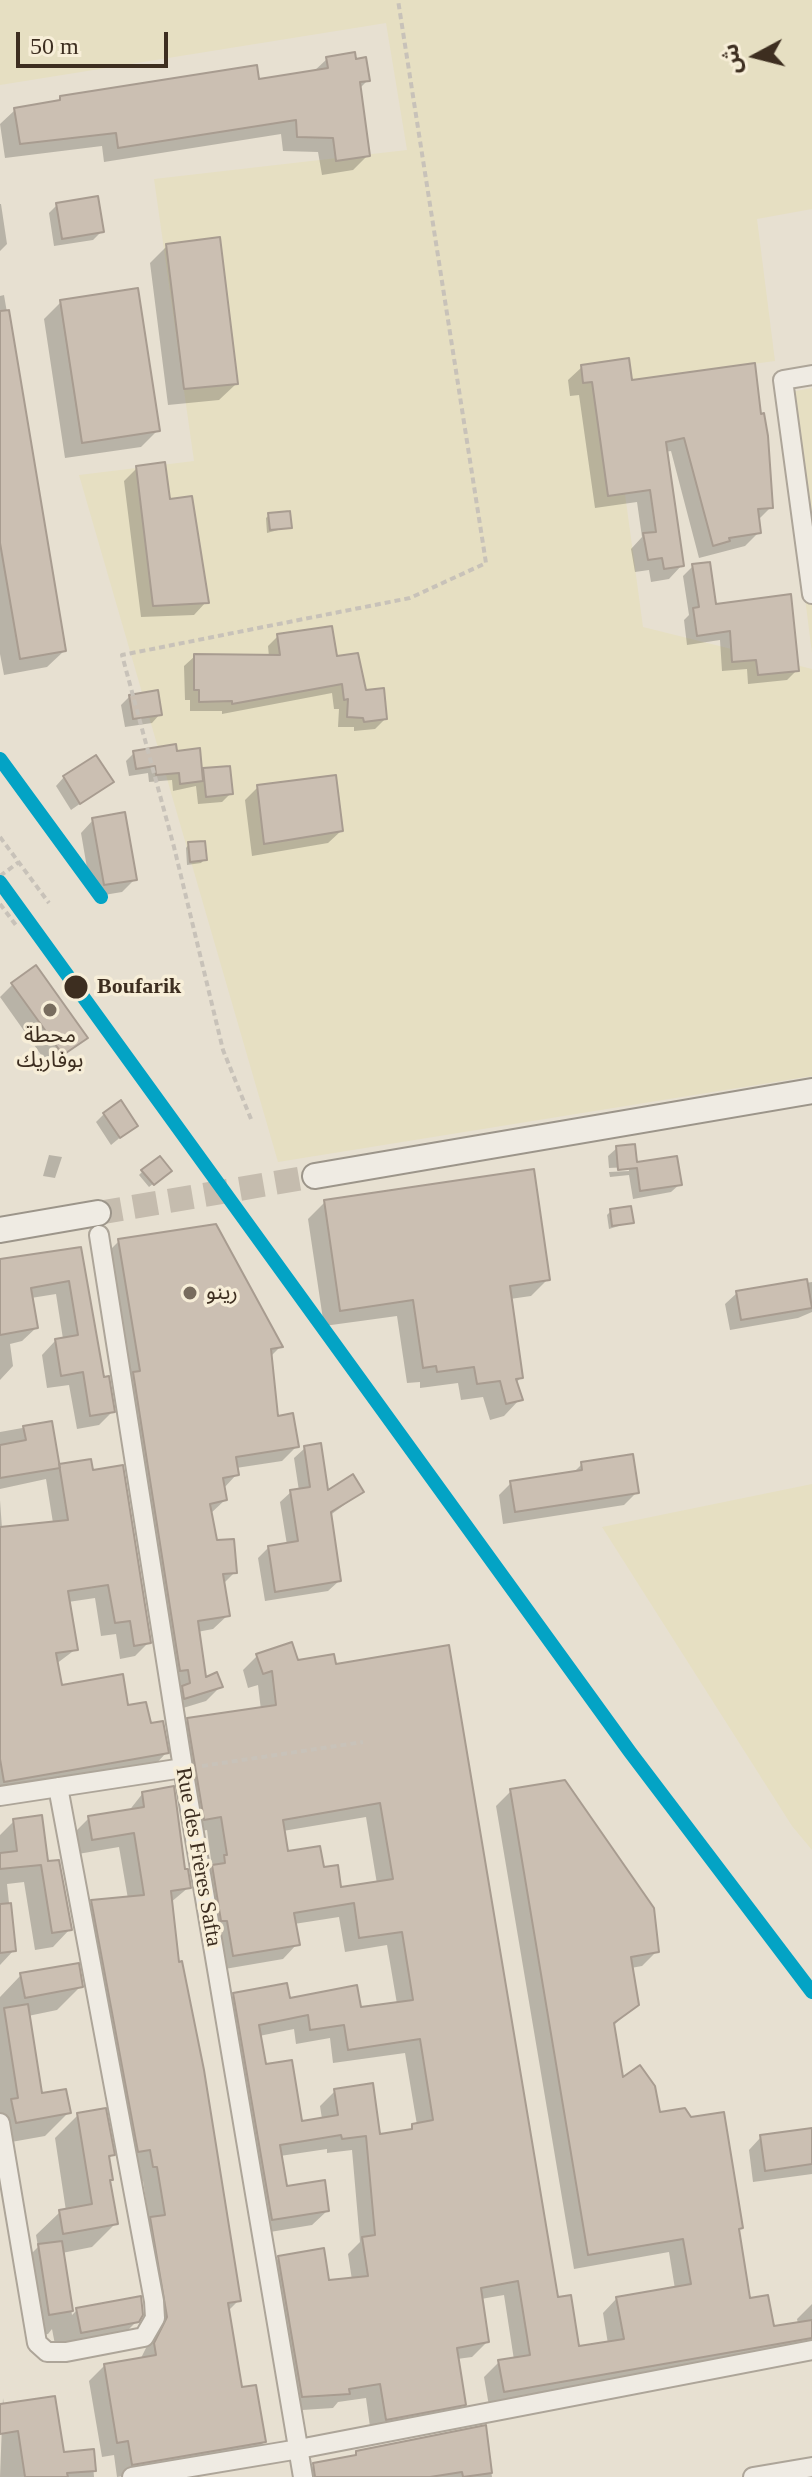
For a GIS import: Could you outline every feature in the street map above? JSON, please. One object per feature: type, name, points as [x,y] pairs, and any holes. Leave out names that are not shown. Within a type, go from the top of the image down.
[{"type":"main road","points":[[315,1176],[812,1091]]},
{"type":"main road","points":[[0,1230],[98,1224]]},
{"type":"street","points":[[812,375],[783,380],[812,594]]},
{"type":"street","name":"Rue des Frères Safta","points":[[98,1224],[183,1768],[303,2477]]},
{"type":"street","points":[[0,1796],[183,1768]]},
{"type":"street","points":[[0,2123],[37,2343],[47,2352],[66,2352],[144,2337],[155,2318],[154,2301],[58,1787]]},
{"type":"street","points":[[132,2477],[299,2449],[812,2350]]},
{"type":"street","points":[[753,2477],[812,2467]]},
{"type":"path","points":[[251,1119],[223,1050],[174,847],[122,655],[410,598],[486,563],[398,0]]},
{"type":"path","points":[[0,837],[49,903]]},
{"type":"path","points":[[0,876],[19,862]]},
{"type":"path","points":[[0,904],[18,928]]},
{"type":"path","points":[[183,1768],[253,1761],[363,1742]]},
{"type":"shaded area","points":[[0,0],[812,0],[812,209],[757,219],[775,361],[610,383],[643,627],[812,669],[812,1076],[278,1162],[79,475],[194,461],[154,179],[407,150],[386,23],[0,85]]},
{"type":"shaded area","points":[[812,388],[812,653],[779,394]]},
{"type":"shaded area","points":[[812,1484],[812,1850],[792,1826],[602,1527]]},
{"type":"building","points":[[355,52],[356,59],[366,57],[370,81],[360,82],[370,156],[336,161],[333,138],[297,137],[296,120],[118,148],[116,133],[20,144],[14,108],[60,100],[60,96],[257,65],[259,79],[328,68],[326,57]]},
{"type":"building","points":[[98,196],[104,232],[62,239],[56,203]]},
{"type":"building","points":[[220,237],[238,384],[184,389],[166,244]]},
{"type":"building","points":[[138,288],[160,431],[82,443],[60,300]]},
{"type":"building","points":[[9,310],[66,651],[20,659],[0,543],[0,311]]},
{"type":"building","points":[[629,358],[632,380],[755,363],[761,414],[764,413],[768,436],[773,508],[758,509],[761,533],[729,538],[730,541],[713,546],[684,438],[666,442],[684,566],[664,569],[662,558],[648,560],[643,533],[656,532],[650,490],[608,496],[592,382],[583,383],[581,365]]},
{"type":"building","points":[[165,462],[170,499],[192,496],[209,603],[153,606],[136,466]]},
{"type":"building","points":[[290,511],[292,528],[270,530],[268,513]]},
{"type":"building","points":[[710,562],[716,604],[791,594],[799,671],[758,675],[756,660],[732,662],[730,631],[697,636],[693,608],[699,607],[692,564]]},
{"type":"building","points":[[332,626],[337,656],[358,653],[366,690],[384,688],[387,719],[364,722],[363,718],[347,717],[348,699],[344,700],[342,684],[232,704],[232,701],[199,702],[199,690],[194,690],[194,654],[280,655],[277,634]]},
{"type":"building","points":[[158,690],[162,715],[133,719],[129,695]]},
{"type":"building","points":[[176,744],[177,751],[200,748],[203,781],[180,784],[179,773],[156,775],[155,766],[136,769],[133,751]]},
{"type":"building","points":[[96,755],[114,782],[80,804],[63,776]]},
{"type":"building","points":[[230,766],[233,794],[206,797],[203,768]]},
{"type":"building","points":[[336,775],[343,831],[264,844],[257,785]]},
{"type":"building","points":[[125,812],[137,880],[104,885],[92,818]]},
{"type":"building","points":[[205,841],[207,860],[190,862],[188,842]]},
{"type":"building","name":"محطة بوفاريك","points":[[36,965],[88,1038],[63,1055],[11,983]]},
{"type":"building","points":[[121,1100],[138,1126],[120,1138],[103,1113]]},
{"type":"building","points":[[635,1144],[637,1162],[677,1156],[682,1185],[640,1191],[637,1168],[618,1170],[616,1146]]},
{"type":"building","points":[[160,1156],[172,1171],[154,1185],[141,1170]]},
{"type":"building","points":[[534,1169],[550,1280],[510,1286],[523,1378],[516,1379],[523,1400],[506,1404],[500,1381],[477,1384],[474,1367],[437,1372],[436,1366],[423,1368],[413,1300],[340,1311],[324,1200]]},
{"type":"building","points":[[631,1206],[634,1223],[612,1226],[610,1209]]},
{"type":"building","points":[[216,1224],[283,1347],[271,1349],[278,1416],[293,1413],[299,1447],[236,1457],[239,1475],[223,1478],[227,1500],[210,1504],[217,1540],[234,1539],[237,1573],[223,1574],[230,1616],[198,1621],[206,1677],[217,1672],[223,1687],[184,1699],[182,1686],[190,1683],[188,1670],[180,1671],[133,1372],[140,1371],[118,1239]]},
{"type":"building","points":[[81,1247],[104,1377],[109,1376],[115,1412],[90,1416],[83,1372],[61,1376],[55,1339],[78,1335],[69,1281],[31,1288],[38,1328],[0,1335],[0,1259]]},
{"type":"building","points":[[807,1279],[812,1308],[741,1320],[736,1291]]},
{"type":"building","points":[[52,1421],[60,1468],[0,1478],[0,1445],[26,1440],[23,1426]]},
{"type":"building","points":[[321,1443],[328,1490],[353,1474],[364,1492],[331,1512],[341,1581],[275,1592],[268,1546],[298,1541],[290,1490],[310,1487],[304,1446]]},
{"type":"building","points":[[633,1454],[639,1493],[515,1512],[510,1481],[582,1470],[581,1462]]},
{"type":"building","points":[[91,1459],[93,1470],[123,1465],[151,1643],[134,1646],[130,1621],[115,1623],[108,1585],[68,1591],[78,1650],[56,1653],[62,1685],[123,1674],[128,1705],[146,1702],[151,1723],[163,1721],[169,1753],[4,1782],[0,1759],[0,1527],[68,1520],[59,1464]]},
{"type":"building","points":[[292,1642],[298,1660],[334,1654],[336,1664],[449,1645],[558,2297],[571,2295],[579,2346],[624,2339],[616,2297],[691,2284],[683,2239],[588,2255],[510,1789],[565,1780],[654,1908],[659,1952],[631,1957],[639,2005],[614,2023],[623,2077],[640,2065],[655,2086],[660,2112],[685,2108],[691,2117],[724,2112],[743,2228],[739,2229],[750,2298],[768,2295],[774,2326],[812,2320],[812,2338],[504,2392],[498,2360],[530,2355],[518,2281],[481,2288],[489,2342],[457,2348],[466,2405],[386,2420],[380,2384],[349,2389],[350,2394],[302,2397],[278,2256],[324,2248],[329,2280],[368,2276],[362,2237],[375,2235],[366,2136],[342,2139],[341,2135],[280,2145],[287,2186],[325,2180],[329,2211],[272,2220],[233,1993],[287,1983],[290,1998],[357,1985],[361,2007],[413,2000],[402,1932],[359,1938],[354,1903],[294,1913],[300,1945],[233,1956],[227,1921],[221,1921],[212,1865],[225,1863],[224,1855],[227,1855],[221,1817],[204,1820],[187,1718],[276,1705],[272,1671],[263,1674],[256,1654]],"holes":[[[380,1803],[393,1879],[341,1887],[338,1865],[324,1867],[320,1846],[288,1851],[283,1820]],[[308,2015],[310,2030],[344,2025],[348,2050],[420,2039],[433,2120],[412,2124],[412,2129],[380,2134],[373,2083],[334,2089],[338,2115],[302,2121],[292,2060],[266,2064],[259,2025]]]},
{"type":"building","points":[[174,1786],[185,1869],[188,1869],[191,1888],[171,1891],[179,1962],[182,1961],[204,2070],[241,2301],[228,2303],[242,2387],[256,2385],[266,2442],[132,2465],[128,2441],[117,2443],[104,2364],[156,2355],[154,2343],[167,2317],[150,2217],[165,2215],[157,2167],[153,2167],[150,2150],[138,2152],[91,1900],[144,1895],[134,1833],[92,1840],[88,1816],[144,1807],[142,1792]]},
{"type":"building","points":[[42,1815],[48,1861],[59,1860],[72,1930],[52,1933],[41,1865],[0,1869],[0,1853],[17,1851],[13,1819]]},
{"type":"building","points":[[11,1903],[16,1951],[0,1953],[0,1904]]},
{"type":"building","points":[[79,1963],[83,1987],[25,1998],[20,1973]]},
{"type":"building","points":[[28,2004],[42,2093],[66,2089],[71,2113],[16,2123],[11,2099],[18,2098],[4,2008]]},
{"type":"building","points":[[106,2108],[115,2155],[109,2156],[113,2180],[110,2180],[118,2224],[63,2234],[59,2210],[92,2204],[77,2113]]},
{"type":"building","points":[[812,2128],[812,2164],[765,2171],[760,2135]]},
{"type":"building","points":[[62,2241],[73,2311],[49,2315],[38,2244]]},
{"type":"building","points":[[141,2296],[143,2315],[139,2322],[81,2333],[76,2308]]},
{"type":"building","points":[[55,2396],[64,2452],[94,2449],[96,2471],[67,2473],[68,2477],[25,2477],[18,2431],[0,2434],[0,2404]]},
{"type":"building","points":[[486,2425],[492,2473],[463,2477],[462,2472],[430,2477],[315,2477],[313,2463],[356,2455],[356,2451]]},
{"type":"tunnel","points":[[98,1213],[315,1176]]},
{"type":"railway","points":[[0,759],[101,897]]},
{"type":"railway","points":[[0,882],[630,1752],[812,1992]]},
{"type":"transit line","points":[[0,759],[101,897]]},
{"type":"transit line","points":[[0,882],[630,1752],[812,1992]]},
{"type":"place","name":"Boufarik","points":[[76,987]]},
{"type":"place","name":"محطة بوفاريك","points":[[50,1010]]},
{"type":"place","name":"رينو","points":[[190,1293]]}]
